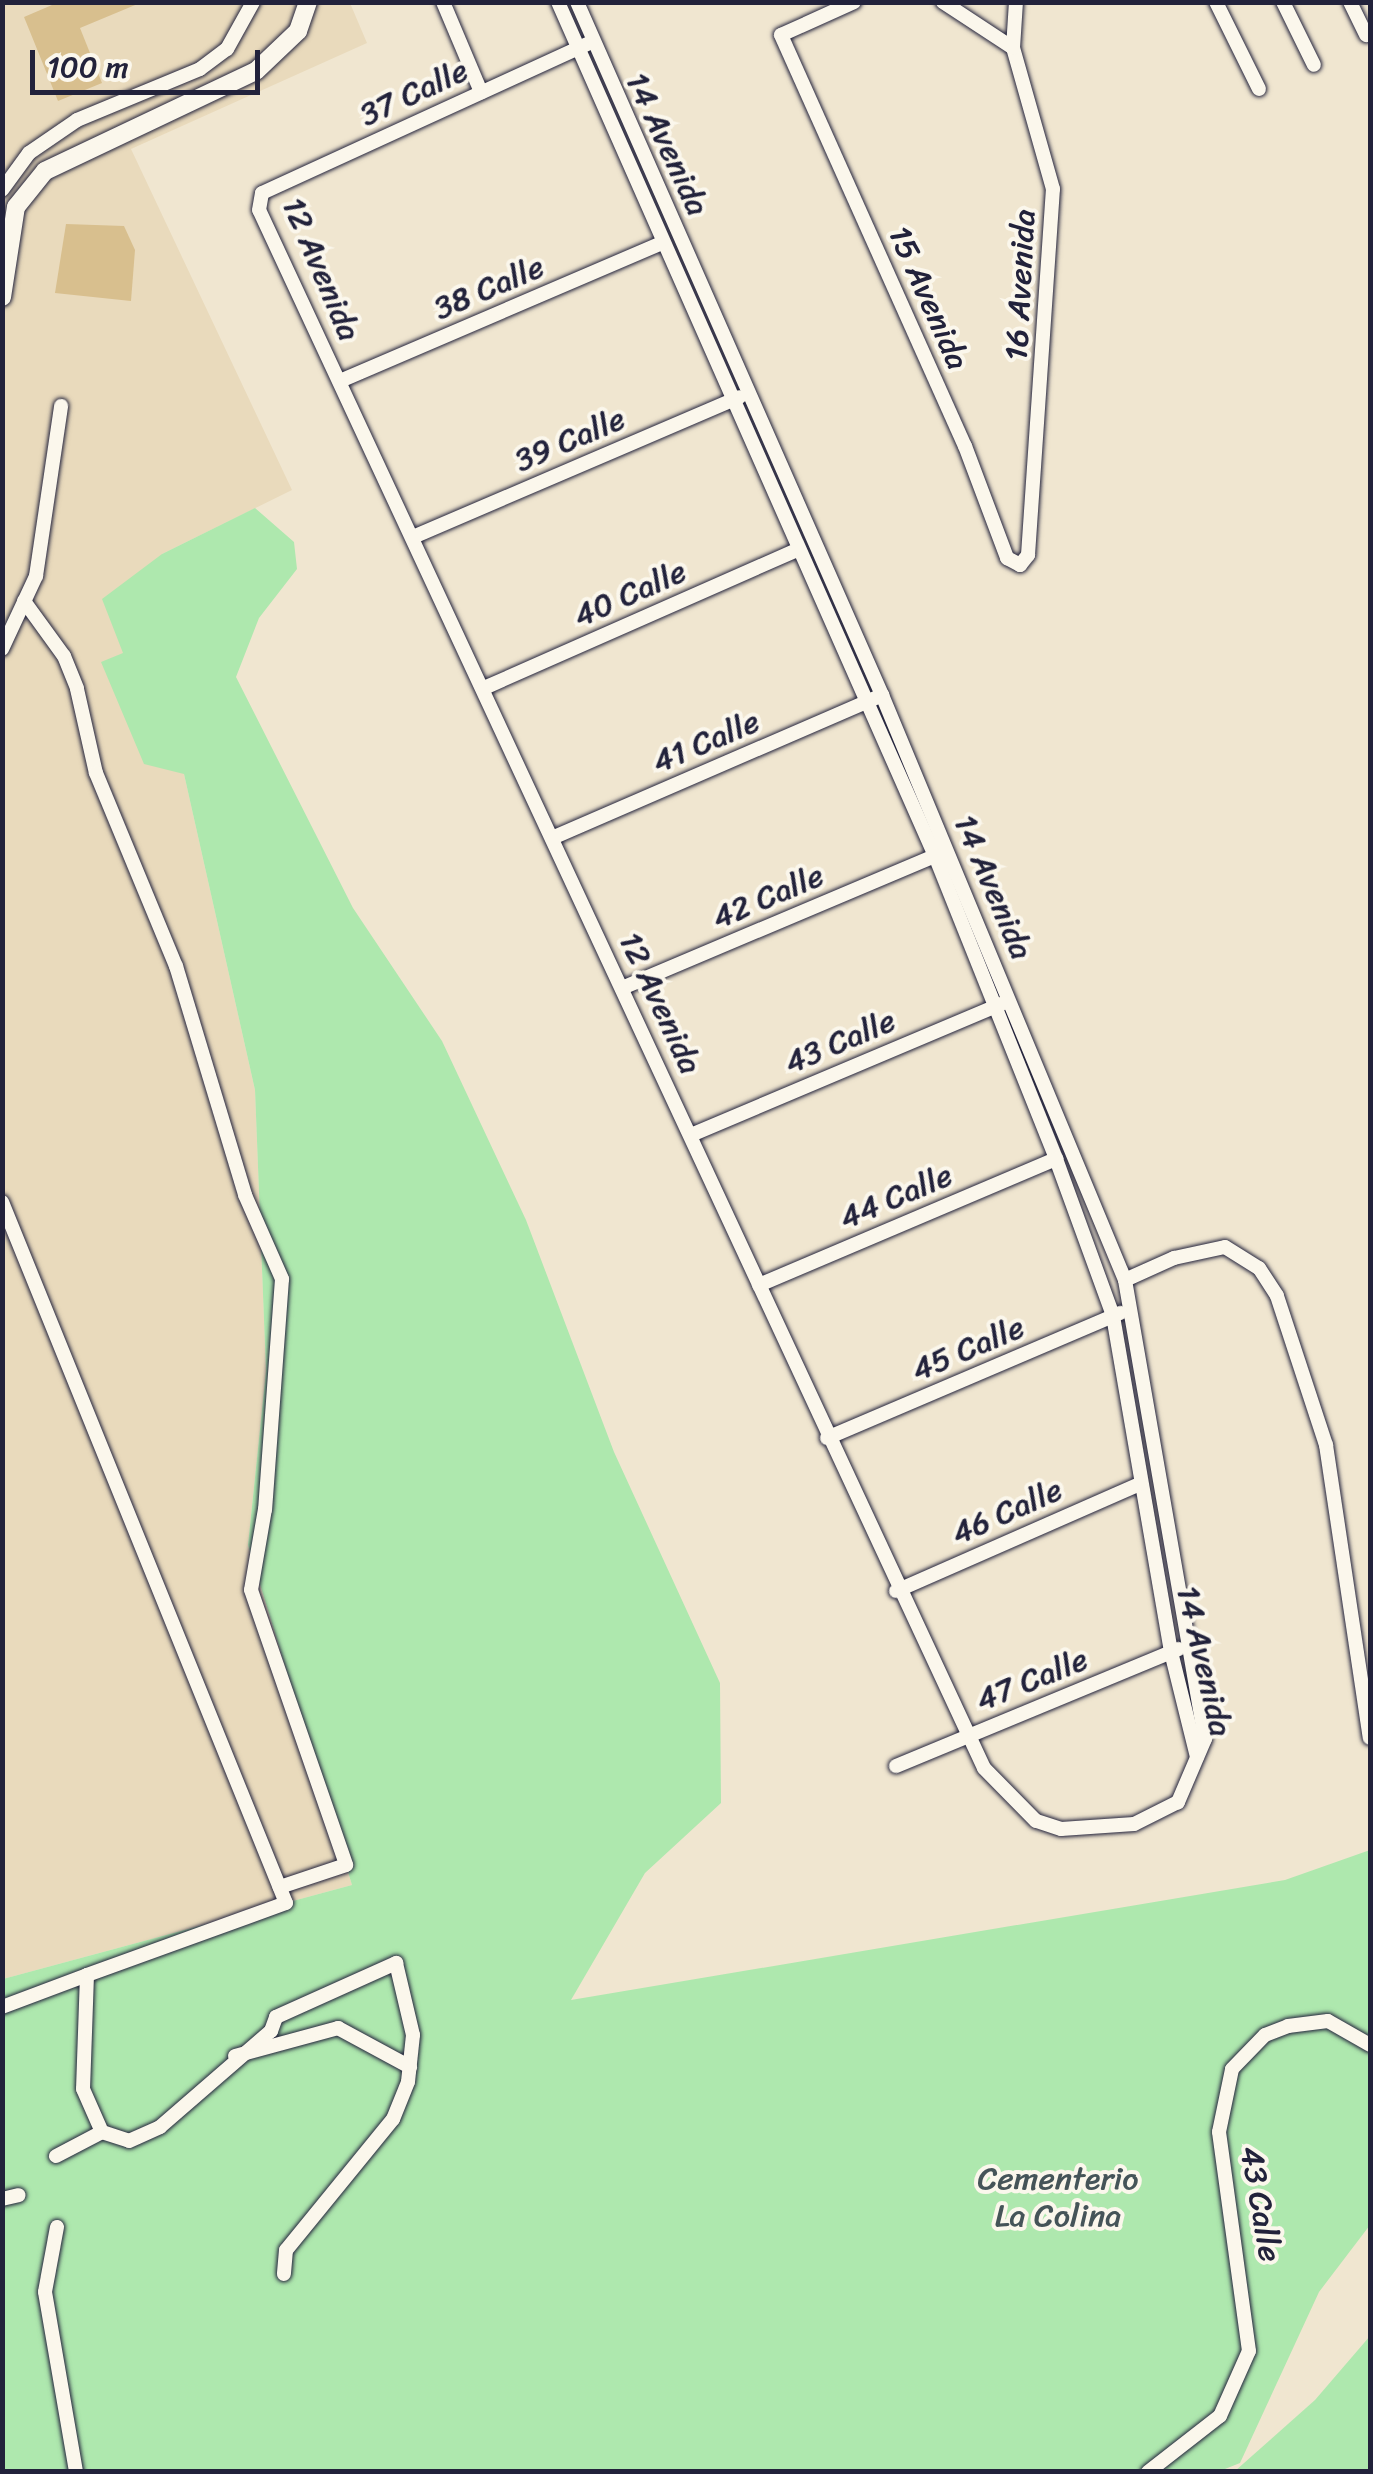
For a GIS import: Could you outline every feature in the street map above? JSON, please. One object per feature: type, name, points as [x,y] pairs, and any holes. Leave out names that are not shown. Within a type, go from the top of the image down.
[{"type":"street","points":[[2,190],[28,153],[78,120],[200,69],[227,49],[253,2]]},
{"type":"street","points":[[2,297],[16,207],[45,171],[256,71],[298,32],[308,2]]},
{"type":"street","points":[[443,2],[480,92]]},
{"type":"street","name":"14 Avenida","points":[[558,2],[573,50],[934,856],[1056,1159],[1113,1316],[1171,1652],[1197,1757]]},
{"type":"street","name":"14 Avenida","points":[[578,2],[590,43],[882,695],[1125,1280],[1205,1739],[1197,1757]]},
{"type":"street","name":"15 Avenida","points":[[854,2],[781,35],[965,446],[1007,558],[1020,565],[1028,555]]},
{"type":"street","points":[[943,2],[1013,48],[1016,2]]},
{"type":"street","points":[[1216,2],[1259,89]]},
{"type":"street","points":[[1350,2],[1366,35]]},
{"type":"street","points":[[1286,4],[1314,65]]},
{"type":"street","name":"37 Calle","points":[[262,193],[590,43]]},
{"type":"street","name":"16 Avenida","points":[[1013,48],[1043,140],[1056,225],[1028,555]]},
{"type":"street","name":"12 Avenida","points":[[262,193],[259,210],[691,1134],[896,1590],[997,1789],[1036,1821],[1100,1830],[1158,1814],[1186,1792],[1197,1757]]},
{"type":"street","name":"38 Calle","points":[[340,381],[659,244]]},
{"type":"street","name":"39 Calle","points":[[413,537],[747,393]]},
{"type":"street","points":[[2,649],[36,576],[60,406]]},
{"type":"street","name":"40 Calle","points":[[484,688],[798,550]]},
{"type":"street","points":[[24,601],[64,656],[77,689],[96,773],[176,966],[245,1195],[282,1279],[266,1509],[252,1590],[346,1864],[280,1888]]},
{"type":"street","name":"41 Calle","points":[[552,838],[882,695]]},
{"type":"street","name":"42 Calle","points":[[622,988],[934,856]]},
{"type":"street","name":"43 Calle","points":[[691,1134],[1011,1000]]},
{"type":"street","name":"44 Calle","points":[[759,1285],[1056,1159]]},
{"type":"street","points":[[2,1202],[286,1903],[2,2006]]},
{"type":"street","points":[[1125,1280],[1212,1247],[1237,1251],[1259,1268],[1297,1346],[1326,1445],[1370,1738]]},
{"type":"street","name":"45 Calle","points":[[828,1438],[1130,1310]]},
{"type":"street","name":"46 Calle","points":[[896,1590],[1140,1484]]},
{"type":"street","name":"47 Calle","points":[[896,1766],[1189,1645]]},
{"type":"street","points":[[56,2156],[102,2132],[129,2141],[160,2127],[287,2010],[396,1963],[414,2034],[410,2067],[393,2119],[286,2250],[284,2274]]},
{"type":"street","points":[[88,1975],[83,2089],[102,2132]]},
{"type":"street","name":"43 Calle","points":[[1148,2472],[1220,2416],[1249,2350],[1220,2132],[1227,2079],[1243,2052],[1288,2026],[1328,2021],[1370,2045]]},
{"type":"street","points":[[235,2056],[338,2028],[410,2067]]},
{"type":"street","points":[[2,2199],[19,2195]]},
{"type":"street","points":[[57,2227],[45,2292],[76,2472]]},
{"type":"shaded area","points":[[3,3],[350,3],[367,43],[131,149],[292,490],[162,554],[184,774],[255,1090],[266,1371],[248,1545],[352,1885],[3,1979]]},
{"type":"green space","name":"Cementerio La Colina","points":[[255,508],[294,542],[297,569],[259,618],[236,677],[353,908],[442,1041],[526,1220],[614,1452],[720,1683],[721,1803],[645,1873],[571,2000],[1285,1880],[1370,1850],[1370,2225],[1319,2292],[1240,2463],[1220,2471],[3,2472],[3,1979],[352,1885],[248,1545],[266,1371],[255,1090],[184,774],[144,764],[101,662],[123,653],[102,599],[162,554]]},
{"type":"green space","points":[[1370,2336],[1370,2471],[1235,2471],[1315,2400]]},
{"type":"building","points":[[59,2],[140,3],[80,28],[102,83],[58,101],[24,17]]},
{"type":"building","points":[[66,224],[124,226],[135,250],[131,301],[55,293]]}]
